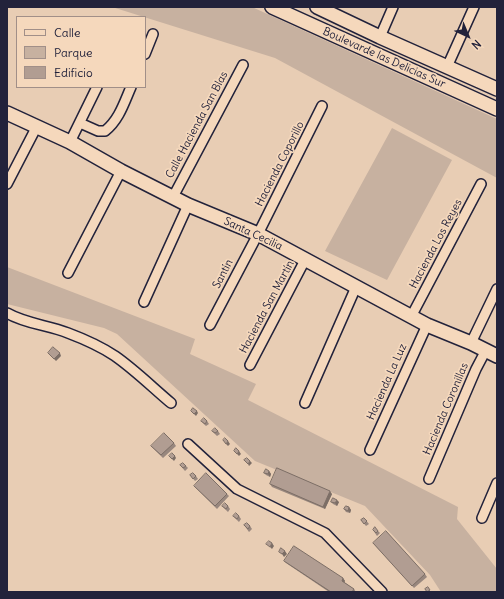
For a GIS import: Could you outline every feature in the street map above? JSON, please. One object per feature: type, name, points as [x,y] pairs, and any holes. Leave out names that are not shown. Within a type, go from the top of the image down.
[{"type":"street","name":"Boulevarde las Delicias Sur","points":[[272,7],[497,109]]},
{"type":"street","name":"Boulevarde las Delicias Sur","points":[[317,7],[497,89]]},
{"type":"street","points":[[380,37],[393,7]]},
{"type":"street","points":[[447,66],[474,7]]},
{"type":"street","points":[[146,52],[153,34]]},
{"type":"street","name":"Calle Hacienda San Blas","points":[[173,197],[243,65]]},
{"type":"street","points":[[70,142],[97,88]]},
{"type":"street","points":[[80,123],[98,131],[105,131],[112,126],[118,118],[131,88]]},
{"type":"street","name":"Hacienda Coporillo","points":[[258,234],[322,106]]},
{"type":"street","name":"Santa Cecilia","points":[[7,114],[70,142],[121,171],[188,205],[258,234],[356,287],[412,315],[427,325],[492,353]]},
{"type":"street","points":[[7,184],[36,128]]},
{"type":"street","points":[[68,273],[121,171]]},
{"type":"street","name":"Hacienda Los Reyes","points":[[412,315],[481,184]]},
{"type":"street","points":[[144,302],[188,205]]},
{"type":"street","name":"Santín","points":[[210,325],[258,234]]},
{"type":"street","name":"Hacienda San Martín","points":[[250,365],[305,260]]},
{"type":"street","points":[[305,403],[356,287]]},
{"type":"street","points":[[471,343],[497,288]]},
{"type":"street","points":[[7,313],[15,318],[66,332],[91,342],[120,360],[171,403]]},
{"type":"street","name":"Hacienda La Luz","points":[[370,450],[427,325]]},
{"type":"street","name":"Hacienda Coronillas","points":[[429,479],[476,369],[492,353]]},
{"type":"street","points":[[188,444],[237,489],[325,533],[382,592]]},
{"type":"street","points":[[482,518],[497,483]]},
{"type":"green space","points":[[112,7],[252,7],[497,119],[497,178],[275,58],[146,18],[146,16],[141,16]]},
{"type":"green space","points":[[392,128],[452,160],[387,280],[325,251]]},
{"type":"green space","points":[[7,267],[195,339],[190,354],[256,384],[248,400],[458,507],[457,519],[497,569],[497,592],[441,592],[430,575],[365,506],[255,461],[117,334],[104,328],[7,304]]},
{"type":"building","points":[[53,347],[60,353],[54,359],[48,353]]},
{"type":"building","points":[[193,408],[197,411],[194,414],[191,411]]},
{"type":"building","points":[[204,418],[207,421],[205,424],[201,421]]},
{"type":"building","points":[[215,428],[218,431],[215,433],[212,431]]},
{"type":"building","points":[[164,433],[174,443],[161,455],[151,446]]},
{"type":"building","points":[[225,438],[228,441],[226,444],[223,440]]},
{"type":"building","points":[[236,448],[239,451],[237,454],[234,451]]},
{"type":"building","points":[[172,453],[175,456],[172,459],[169,456]]},
{"type":"building","points":[[247,458],[250,461],[248,464],[244,460]]},
{"type":"building","points":[[183,463],[186,466],[183,468],[180,465]]},
{"type":"building","points":[[277,468],[330,491],[323,507],[270,484]]},
{"type":"building","points":[[266,469],[269,471],[268,474],[264,473]]},
{"type":"building","points":[[193,473],[196,476],[193,479],[190,475]]},
{"type":"building","points":[[206,473],[227,494],[215,506],[194,486]]},
{"type":"building","points":[[333,498],[337,500],[335,503],[331,502]]},
{"type":"building","points":[[225,503],[228,506],[226,509],[222,506]]},
{"type":"building","points":[[346,506],[349,507],[348,511],[344,509]]},
{"type":"building","points":[[236,513],[239,516],[237,519],[233,516]]},
{"type":"building","points":[[364,518],[367,521],[364,524],[361,520]]},
{"type":"building","points":[[247,523],[250,526],[248,529],[244,525]]},
{"type":"building","points":[[375,527],[378,531],[376,533],[373,530]]},
{"type":"building","points":[[386,531],[425,574],[412,586],[373,543]]},
{"type":"building","points":[[269,541],[272,543],[270,547],[266,544]]},
{"type":"building","points":[[294,546],[343,578],[342,581],[354,589],[352,592],[331,592],[284,561]]},
{"type":"building","points":[[281,548],[285,551],[282,554],[279,552]]},
{"type":"building","points":[[428,587],[430,590],[427,592],[425,589]]}]
